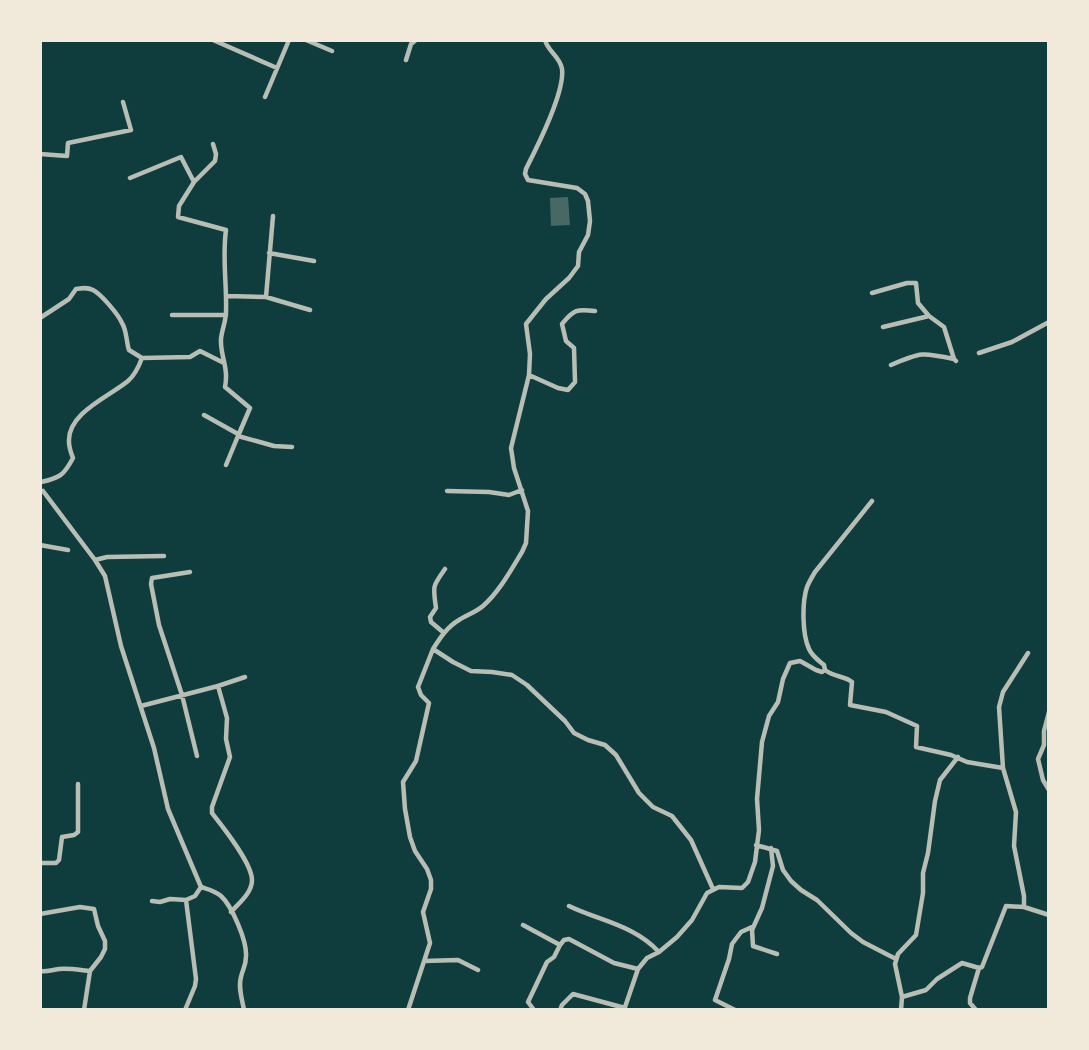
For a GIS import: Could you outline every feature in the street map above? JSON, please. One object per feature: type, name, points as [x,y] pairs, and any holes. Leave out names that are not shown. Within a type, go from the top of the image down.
[{"type":"street","points":[[213,40],[277,68]]},
{"type":"street","points":[[265,97],[289,40]]},
{"type":"street","points":[[306,40],[332,51]]},
{"type":"street","points":[[406,60],[411,44],[416,40]]},
{"type":"street","points":[[408,1010],[430,943],[423,912],[431,889],[431,880],[410,836],[403,782],[416,761],[429,704],[418,687],[433,649],[444,633],[457,620],[484,605],[504,580],[526,543],[528,511],[514,468],[511,448],[528,375],[530,354],[526,324],[546,299],[575,272],[579,252],[590,227],[588,201],[581,190],[526,178],[526,169],[549,120],[562,75],[559,58],[548,48],[545,40]]},
{"type":"street","points":[[40,154],[67,156],[68,143],[131,130],[123,102]]},
{"type":"street","points":[[214,144],[215,161],[194,182],[179,206],[178,217],[226,230],[223,247],[226,315],[221,339],[227,374],[225,387],[250,408],[226,465]]},
{"type":"street","points":[[130,178],[181,157],[194,182]]},
{"type":"street","points":[[266,297],[273,216]]},
{"type":"street","points":[[269,253],[314,261]]},
{"type":"street","points":[[873,293],[916,283],[918,303],[944,327],[955,360],[924,353],[891,365]]},
{"type":"street","points":[[40,318],[69,299],[76,289],[85,287],[94,290],[122,321],[129,350],[142,358],[190,357],[200,351],[224,363]]},
{"type":"street","points":[[226,296],[266,297],[310,310]]},
{"type":"street","points":[[528,375],[568,390],[575,382],[573,348],[566,341],[562,324],[570,314],[579,309],[595,311]]},
{"type":"street","points":[[172,315],[226,315]]},
{"type":"street","points":[[883,327],[929,316]]},
{"type":"street","points":[[979,352],[1012,342],[1049,322]]},
{"type":"street","points":[[142,358],[128,381],[84,412],[72,426],[68,440],[73,458],[66,472],[54,479],[41,481],[41,493],[105,576],[121,646],[154,748],[168,809],[201,887],[218,893],[223,899],[232,912],[246,951],[246,967],[240,978],[244,1010]]},
{"type":"street","points":[[204,415],[238,435],[274,446],[292,447]]},
{"type":"street","points":[[447,491],[509,495],[522,490]]},
{"type":"street","points":[[872,501],[807,585],[805,635],[808,648],[824,665],[824,670],[832,676],[850,679],[850,705],[886,712],[917,726],[916,747],[958,757],[967,762],[1003,768]]},
{"type":"street","points":[[40,545],[68,550]]},
{"type":"street","points":[[95,560],[107,556],[164,556]]},
{"type":"street","points":[[444,633],[431,622],[430,617],[436,608],[434,585],[445,569]]},
{"type":"street","points":[[190,572],[152,578],[150,584],[159,625],[182,695],[197,756]]},
{"type":"street","points":[[433,649],[471,671],[492,671],[512,676],[527,685],[574,733],[605,745],[616,755],[639,793],[653,807],[672,816],[691,840],[713,889]]},
{"type":"street","points":[[1024,907],[1014,846],[1016,812],[1003,768],[999,707],[1003,692],[1028,653]]},
{"type":"street","points":[[560,1010],[573,994],[624,1009],[638,969],[647,958],[677,937],[692,920],[707,892],[719,887],[742,888],[748,882],[755,862],[759,830],[757,799],[762,742],[769,716],[778,702],[790,663],[800,661],[816,670],[824,670]]},
{"type":"street","points":[[141,706],[245,677]]},
{"type":"street","points":[[218,686],[227,718],[226,739],[230,757],[212,813],[248,866],[252,881],[248,894],[232,912]]},
{"type":"street","points":[[1049,712],[1044,745],[1038,759],[1049,790]]},
{"type":"street","points":[[901,1010],[902,998],[896,959],[916,935],[935,801],[940,780],[958,757]]},
{"type":"street","points":[[40,863],[56,863],[60,860],[62,837],[78,832],[78,784]]},
{"type":"street","points":[[756,845],[777,851],[783,870],[791,881],[817,900],[850,933],[896,959]]},
{"type":"street","points":[[771,848],[773,866],[762,908],[752,930],[752,946],[777,954]]},
{"type":"street","points":[[152,901],[160,902],[170,898],[186,900],[195,896],[201,887]]},
{"type":"street","points":[[185,1010],[196,979],[186,900]]},
{"type":"street","points":[[40,914],[80,906],[94,909],[105,941],[105,949],[90,971],[83,1010]]},
{"type":"street","points":[[569,906],[649,941],[659,952]]},
{"type":"street","points":[[976,1010],[970,999],[979,968],[982,967],[1006,906],[1024,907],[1049,915]]},
{"type":"street","points":[[523,925],[560,945]]},
{"type":"street","points":[[735,1010],[715,1000],[732,944],[741,932],[753,927]]},
{"type":"street","points":[[534,1010],[528,1002],[547,962],[554,957],[564,940],[569,939],[614,962],[638,969]]},
{"type":"street","points":[[424,961],[458,960],[478,970]]},
{"type":"street","points":[[902,998],[926,990],[962,962],[979,968]]},
{"type":"street","points":[[40,971],[90,971]]},
{"type":"building","points":[[568,197],[570,225],[551,226],[550,198]]}]
